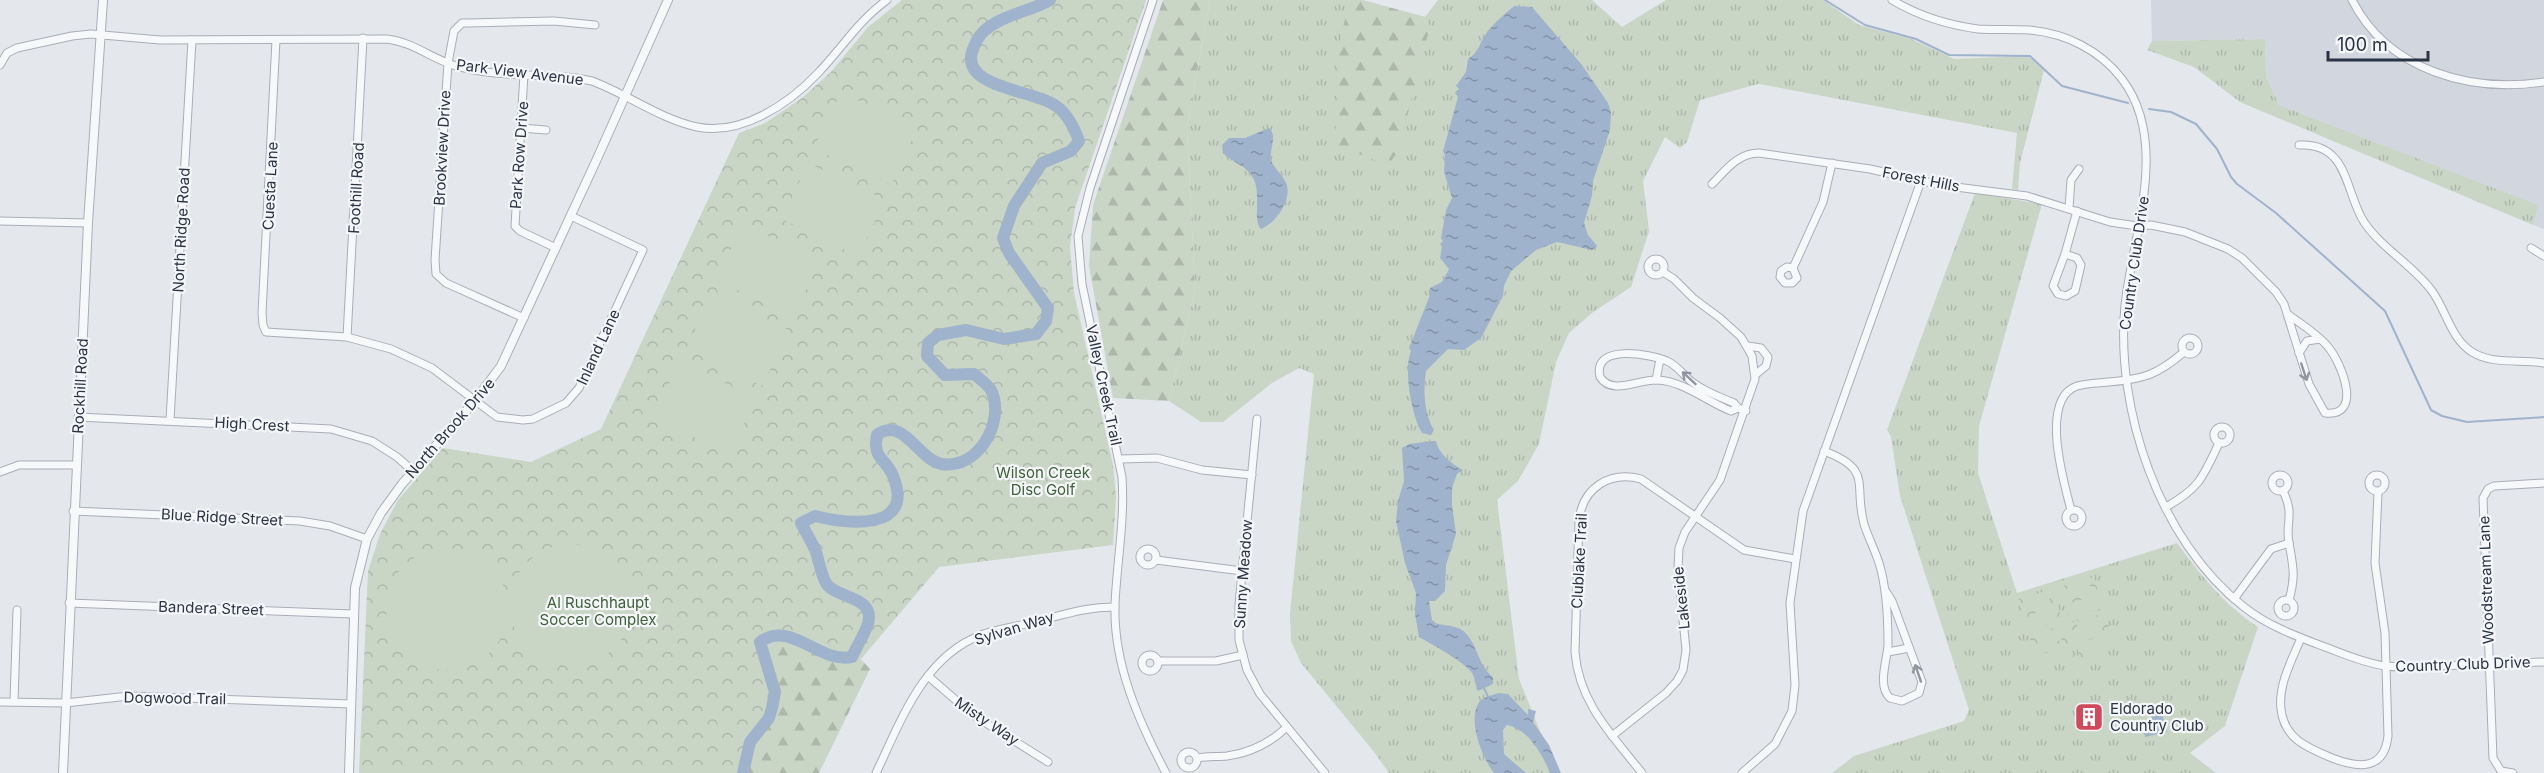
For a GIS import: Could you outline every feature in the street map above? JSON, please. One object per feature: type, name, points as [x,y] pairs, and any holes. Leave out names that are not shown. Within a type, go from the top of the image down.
[{"type":"street","name":"Rockhill Road","points":[[63,773],[88,223],[103,0]]},
{"type":"street","name":"North Brook Drive","points":[[349,773],[353,614],[357,571],[367,539],[384,508],[413,471],[475,401],[501,366],[668,0]]},
{"type":"street","name":"Park View Avenue","points":[[0,64],[7,53],[22,46],[72,36],[101,34],[148,40],[363,38],[405,42],[448,63],[476,70],[585,79],[698,127],[716,128],[742,124],[769,111],[804,87],[825,66],[854,30],[887,0]]},
{"type":"street","name":"Valley Creek Trail","points":[[1153,0],[1096,168],[1078,236],[1082,284],[1120,459],[1124,509],[1115,607],[1121,655],[1131,697],[1146,734],[1166,773]]},
{"type":"street","name":"Country Club Drive","points":[[1892,0],[1928,17],[1964,27],[2034,31],[2061,36],[2088,49],[2110,66],[2132,93],[2146,131],[2147,163],[2124,321],[2126,381],[2133,420],[2143,454],[2166,507],[2204,566],[2234,599],[2266,622],[2301,638],[2358,659],[2386,666],[2544,662]]},
{"type":"street","points":[[2352,0],[2376,34],[2403,56],[2429,71],[2487,84],[2544,82]]},
{"type":"street","name":"Brookview Drive","points":[[524,318],[446,283],[436,274],[448,63],[454,31],[462,24],[554,21],[595,25]]},
{"type":"street","name":"Foothill Road","points":[[347,337],[363,38]]},
{"type":"street","name":"North Ridge Road","points":[[170,420],[192,40]]},
{"type":"street","name":"Cuesta Lane","points":[[264,331],[262,313],[273,134],[276,40]]},
{"type":"street","name":"Park Row Drive","points":[[524,74],[515,226],[520,231],[556,248]]},
{"type":"street","points":[[521,128],[546,130]]},
{"type":"street","points":[[2299,145],[2318,146],[2338,164],[2349,181],[2364,221],[2425,282],[2437,298],[2459,339],[2468,349],[2489,359],[2544,363]]},
{"type":"street","name":"Forest Hills","points":[[1712,184],[1739,158],[1748,154],[1765,154],[1875,170],[1921,181],[2019,194],[2110,222],[2138,226],[2151,225],[2185,232],[2228,249],[2242,258],[2276,292],[2289,315]]},
{"type":"street","points":[[1793,268],[1823,202],[1832,164]]},
{"type":"street","points":[[2069,208],[2070,183],[2079,169]]},
{"type":"street","points":[[1742,773],[1775,744],[1794,704],[1795,685],[1790,612],[1795,559],[1806,503],[1921,181]]},
{"type":"street","points":[[2065,254],[2077,258],[2081,265],[2075,291],[2066,296],[2058,294],[2053,286],[2077,211]]},
{"type":"street","name":"Inland Lane","points":[[264,331],[270,334],[347,337],[380,345],[411,357],[440,374],[496,417],[523,420],[533,418],[571,399],[579,388],[643,250],[571,216]]},
{"type":"street","points":[[0,221],[88,223]]},
{"type":"street","points":[[2531,248],[2544,256]]},
{"type":"street","name":"Lakeside","points":[[1612,736],[1670,689],[1683,670],[1686,642],[1677,558],[1683,537],[1720,480],[1754,388],[1753,360],[1748,346],[1725,322],[1663,272]]},
{"type":"street","points":[[2289,315],[2320,339],[2335,357],[2348,392],[2347,402],[2339,410],[2330,413],[2323,411],[2309,384],[2289,315]]},
{"type":"street","points":[[2299,353],[2307,341],[2320,339]]},
{"type":"street","name":"Lakeside","points":[[1748,346],[1761,348],[1768,357],[1766,366],[1755,375]]},
{"type":"street","points":[[2071,510],[2058,447],[2060,403],[2068,391],[2075,387],[2126,381],[2156,373],[2184,352]]},
{"type":"street","points":[[1738,408],[1731,411],[1683,387],[1656,380],[1613,386],[1603,382],[1599,370],[1603,360],[1612,355],[1640,354],[1660,359],[1678,367],[1697,385],[1746,411]]},
{"type":"street","points":[[1656,380],[1660,359]]},
{"type":"street","name":"High Crest","points":[[78,417],[291,426],[346,432],[381,447],[413,471]]},
{"type":"street","name":"Sunny Meadow","points":[[1257,419],[1238,623],[1243,655],[1256,688],[1325,773]]},
{"type":"street","points":[[2166,507],[2188,494],[2197,485],[2219,443]]},
{"type":"street","points":[[1824,451],[1848,462],[1858,474],[1864,524],[1879,561],[1885,590],[1888,652],[1885,691],[1893,700],[1902,701],[1916,696],[1922,688],[1921,678],[1885,590]]},
{"type":"street","points":[[1120,459],[1157,458],[1202,470],[1252,475]]},
{"type":"street","points":[[0,472],[19,465],[76,465]]},
{"type":"street","name":"Clublake Trail","points":[[1642,773],[1588,702],[1576,661],[1579,520],[1581,508],[1591,491],[1611,477],[1626,476],[1645,482],[1748,552],[1795,559]]},
{"type":"street","name":"Woodstream Lane","points":[[2513,773],[2501,771],[2493,758],[2483,522],[2484,493],[2500,485],[2544,483]]},
{"type":"street","points":[[2283,491],[2290,510],[2289,543],[2294,568],[2289,600]]},
{"type":"street","points":[[2301,638],[2282,688],[2280,703],[2283,721],[2303,746],[2347,764],[2370,763],[2379,757],[2386,747],[2388,731],[2385,633],[2375,563],[2378,492]]},
{"type":"street","name":"Blue Ridge Street","points":[[74,511],[300,521],[330,526],[367,539]]},
{"type":"street","points":[[2234,599],[2269,551],[2275,546],[2289,543]]},
{"type":"street","points":[[1156,560],[1242,571]]},
{"type":"street","name":"Bandera Street","points":[[69,603],[353,614]]},
{"type":"street","name":"Sylvan Way","points":[[876,773],[912,700],[928,676],[952,651],[980,636],[1070,611],[1115,607]]},
{"type":"street","points":[[14,701],[17,609]]},
{"type":"street","points":[[1888,652],[1909,648]]},
{"type":"street","points":[[1158,661],[1216,661],[1243,655]]},
{"type":"street","name":"Misty Way","points":[[928,676],[973,715],[1048,762]]},
{"type":"street","name":"Dogwood Trail","points":[[0,702],[65,703],[129,696],[351,704]]},
{"type":"street","points":[[1197,758],[1250,751],[1270,741],[1287,727]]},
{"type":"shaded area","points":[[2151,0],[2544,0],[2544,229],[2533,225],[2537,205],[2279,105],[2266,76],[2265,39],[2152,41]]},
{"type":"green space","name":"Al Ruschhaupt Soccer Complex","points":[[902,0],[1146,0],[1075,208],[1070,247],[1074,293],[1113,465],[1116,497],[1113,545],[939,567],[861,659],[854,652],[843,663],[818,649],[777,635],[757,653],[769,670],[779,697],[772,721],[751,746],[745,773],[359,773],[368,571],[380,534],[398,500],[443,448],[531,462],[601,429],[739,133],[765,123],[802,98],[831,72],[868,27]]},
{"type":"green space","points":[[1163,0],[1210,0],[1187,127],[1195,290],[1169,401],[1113,398],[1089,266],[1093,205]]},
{"type":"green space","points":[[1210,0],[1362,0],[1425,17],[1438,0],[1592,0],[1622,27],[1666,0],[1823,0],[1859,25],[1911,39],[1954,59],[2026,56],[2035,60],[2044,70],[2020,163],[2018,190],[2012,189],[2017,133],[1765,85],[1758,84],[1700,100],[1687,142],[1680,148],[1665,137],[1643,181],[1649,231],[1631,287],[1592,313],[1569,333],[1556,362],[1539,444],[1518,481],[1497,500],[1519,679],[1557,773],[1389,773],[1301,663],[1291,641],[1290,614],[1314,374],[1299,368],[1272,383],[1223,422],[1201,422],[1169,401],[1195,290],[1187,127]]},
{"type":"green space","points":[[1362,0],[1425,17],[1430,26],[1398,152],[1388,165],[1335,145],[1339,45],[1349,2]]},
{"type":"green space","points":[[2265,39],[2266,76],[2279,105],[2538,205],[2533,225],[2240,102],[2194,67],[2147,50],[2152,41]]},
{"type":"green space","points":[[841,92],[917,129],[891,185],[814,148]]},
{"type":"green space","points":[[808,163],[885,200],[858,256],[782,219]]},
{"type":"green space","name":"Eldorado Country Club","points":[[1975,193],[2042,204],[1979,426],[1978,473],[2017,593],[2177,543],[2204,578],[2224,599],[2258,627],[2225,726],[2190,753],[2216,773],[1832,773],[1854,756],[1964,721],[1969,710],[1900,496],[1891,437],[1887,430]]},
{"type":"green space","points":[[743,224],[820,261],[793,317],[717,280]]},
{"type":"green space","points":[[712,293],[789,330],[762,386],[686,349]]},
{"type":"green space","points":[[680,362],[756,398],[730,454],[653,418]]},
{"type":"green space","points":[[571,544],[594,549],[605,554],[614,562],[622,571],[627,582],[632,605],[627,628],[622,639],[614,648],[605,656],[594,661],[571,666],[548,661],[537,656],[528,648],[520,639],[515,628],[510,605],[515,582],[520,571],[528,562],[537,554],[548,549]]},
{"type":"green space","points":[[447,548],[470,553],[481,558],[490,566],[498,575],[503,586],[508,609],[503,632],[498,643],[490,652],[481,660],[470,665],[447,670],[424,665],[413,660],[404,652],[396,643],[391,632],[386,609],[391,586],[396,575],[404,566],[413,558],[424,553]]},
{"type":"green space","points":[[2094,577],[2103,608],[2068,618],[2059,587]]},
{"type":"green space","points":[[2089,582],[2092,592],[2069,599],[2066,589]]},
{"type":"green space","points":[[2053,589],[2062,620],[2028,631],[2018,599]]},
{"type":"green space","points":[[2048,594],[2051,604],[2029,611],[2026,601]]},
{"type":"green space","points":[[2093,596],[2096,606],[2074,613],[2071,603]]},
{"type":"green space","points":[[2052,608],[2055,619],[2033,625],[2030,615]]},
{"type":"green space","points":[[2105,613],[2115,647],[2080,658],[2070,623]]},
{"type":"green space","points":[[2100,618],[2103,628],[2080,635],[2077,625]]},
{"type":"green space","points":[[2064,625],[2074,659],[2039,670],[2029,635]]},
{"type":"green space","points":[[2059,630],[2062,640],[2039,647],[2036,637]]},
{"type":"green space","points":[[777,635],[818,649],[843,662],[854,652],[870,669],[819,773],[745,773],[751,746],[772,721],[769,670],[757,652]]},
{"type":"green space","points":[[2104,635],[2108,645],[2085,652],[2082,642]]},
{"type":"green space","points":[[2064,648],[2067,658],[2044,665],[2041,654]]},
{"type":"green space","points":[[2167,706],[2174,735],[2137,744],[2130,714]]},
{"type":"water","points":[[1515,6],[1532,7],[1582,65],[1608,103],[1611,113],[1610,130],[1593,181],[1592,196],[1584,223],[1588,235],[1597,246],[1592,250],[1557,242],[1536,250],[1511,271],[1504,286],[1503,296],[1481,338],[1464,350],[1448,349],[1426,371],[1425,402],[1434,430],[1431,435],[1422,433],[1418,426],[1410,393],[1408,369],[1411,351],[1409,348],[1430,295],[1430,288],[1442,282],[1449,269],[1440,258],[1446,210],[1452,198],[1444,172],[1443,151],[1458,97],[1455,93],[1459,89],[1456,86],[1466,72],[1468,59],[1477,50],[1489,30]]},
{"type":"water","points":[[1269,128],[1273,135],[1271,160],[1288,189],[1282,210],[1272,222],[1261,229],[1257,220],[1256,184],[1247,170],[1223,153],[1222,145],[1229,138],[1245,138]]},
{"type":"water","points":[[1436,441],[1446,458],[1463,470],[1457,474],[1452,488],[1456,534],[1446,565],[1445,591],[1435,601],[1429,601],[1432,620],[1435,623],[1459,628],[1471,641],[1484,666],[1493,677],[1493,684],[1478,691],[1473,675],[1468,669],[1419,637],[1415,614],[1416,593],[1405,563],[1396,521],[1398,501],[1404,481],[1402,448],[1409,444]]},
{"type":"water","points":[[1499,693],[1508,694],[1528,715],[1528,709],[1536,711],[1533,722],[1549,745],[1561,773],[1550,773],[1539,751],[1528,737],[1507,725],[1503,730],[1504,754],[1526,773],[1494,773],[1478,740],[1475,712],[1482,700]]},
{"type":"water","points":[[2161,710],[2167,732],[2145,737],[2143,729],[2153,723],[2151,713]]},
{"type":"waterway","points":[[743,773],[750,742],[769,718],[775,692],[760,642],[772,636],[783,636],[794,638],[828,654],[852,657],[868,624],[869,615],[861,603],[837,592],[826,583],[816,552],[801,523],[815,516],[844,521],[875,520],[887,515],[895,507],[898,494],[893,476],[876,449],[877,435],[886,430],[903,434],[925,455],[942,464],[955,464],[967,459],[986,441],[995,415],[995,402],[991,390],[974,374],[945,375],[927,356],[928,343],[938,335],[966,330],[1004,339],[1036,334],[1046,321],[1048,308],[1009,253],[1003,238],[1014,206],[1042,163],[1071,151],[1079,141],[1069,120],[1058,107],[1043,99],[1000,86],[977,73],[972,64],[972,52],[978,39],[990,26],[1050,0]]},
{"type":"waterway","points":[[1825,0],[1865,25],[1916,39],[1949,55],[2030,56],[2062,86],[2128,103]]},
{"type":"waterway","points":[[2149,109],[2171,112],[2196,124],[2217,149],[2237,184],[2276,213],[2385,311],[2431,410],[2442,416],[2467,422],[2544,417]]},
{"type":"waterway","points":[[1483,686],[1489,699]]},
{"type":"place","name":"Eldorado Country Club","points":[[2089,717]]},
{"type":"park label","name":"Wilson Creek Disc Golf","points":[[1043,480]]}]
